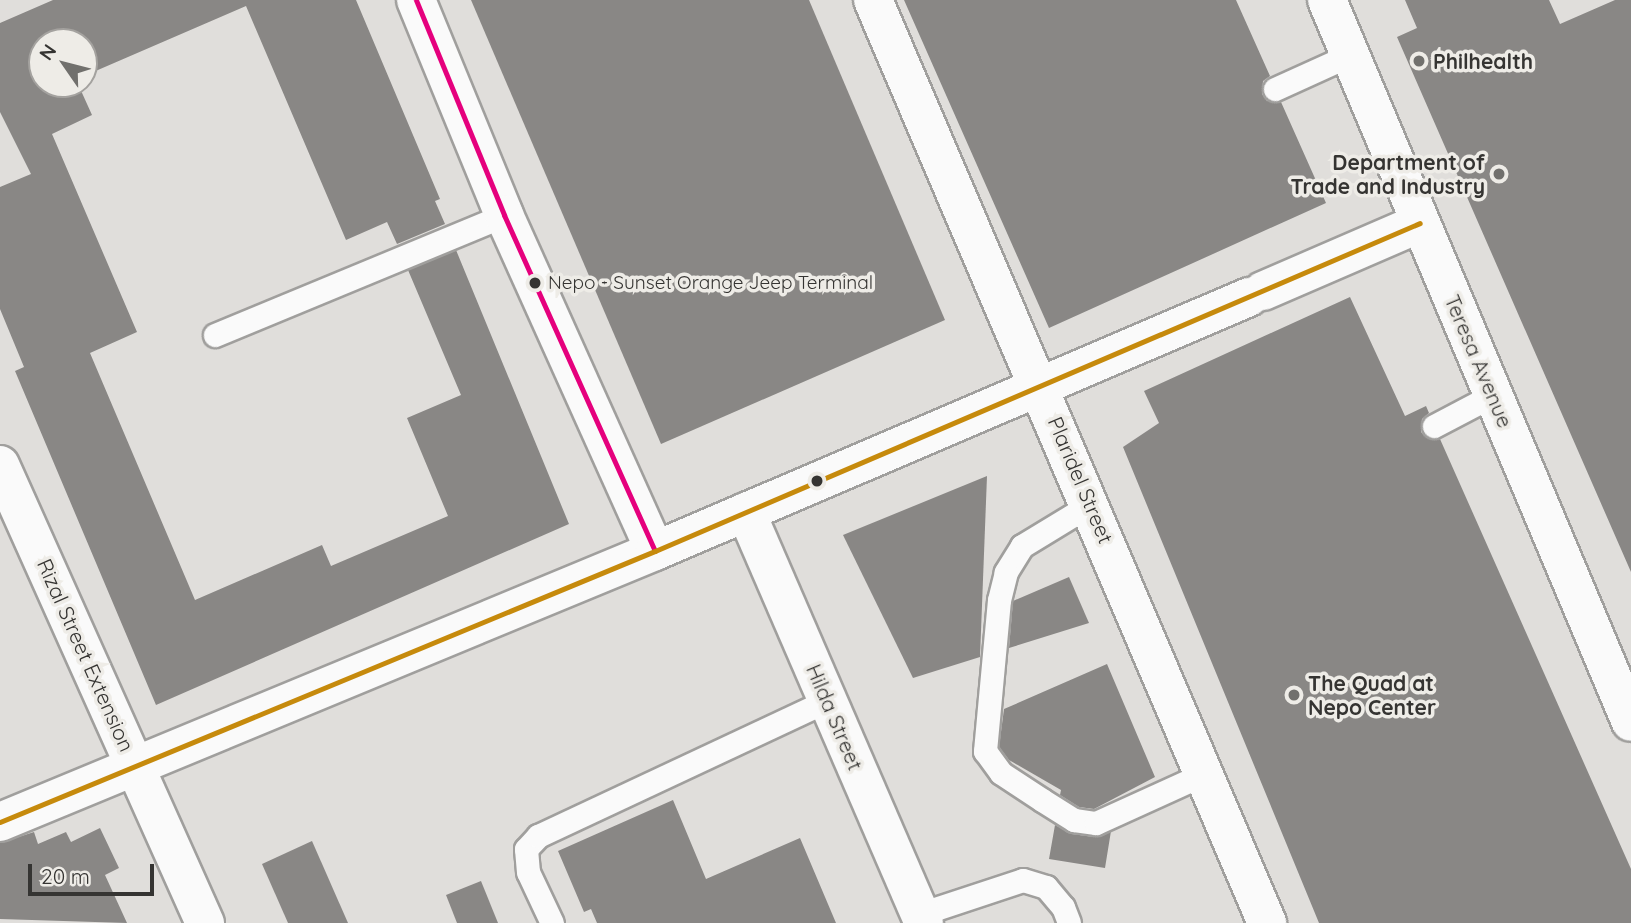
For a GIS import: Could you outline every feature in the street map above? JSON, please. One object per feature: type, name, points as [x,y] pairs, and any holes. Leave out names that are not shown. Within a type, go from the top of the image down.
[{"type":"street","points":[[416,0],[505,215],[656,551]]},
{"type":"street","name":"Plaridel Street","points":[[873,0],[1091,503],[1267,923]]},
{"type":"street","name":"Teresa Avenue","points":[[1327,0],[1631,722]]},
{"type":"street","points":[[0,822],[656,551],[1420,223]]},
{"type":"street","name":"Rizal Street Extension","points":[[0,464],[205,923]]},
{"type":"street","name":"Hilda Street","points":[[746,512],[922,919]]},
{"type":"lane","points":[[1275,89],[1350,55]]},
{"type":"lane","points":[[215,335],[505,215]]},
{"type":"lane","points":[[1434,425],[1493,395]]},
{"type":"lane","points":[[1091,503],[1022,546],[1006,572],[999,600],[985,751],[1001,773],[1042,800],[1074,820],[1096,823],[1204,774]]},
{"type":"lane","points":[[552,923],[528,872],[526,849],[538,836],[828,700]]},
{"type":"lane","points":[[922,919],[1023,880],[1046,887],[1069,923]]},
{"type":"building","points":[[53,0],[356,0],[440,199],[435,201],[445,224],[397,244],[387,222],[346,240],[246,6],[98,70],[98,28],[28,28],[28,98],[84,98],[92,115],[52,134],[137,332],[90,353],[195,600],[322,545],[331,566],[448,516],[407,418],[461,395],[408,270],[456,250],[569,524],[156,705],[15,371],[24,367],[0,309],[0,187],[31,174],[0,112],[0,23]]},
{"type":"building","points":[[471,0],[809,0],[945,320],[661,444]]},
{"type":"building","points":[[904,0],[1236,0],[1270,76],[1263,81],[1262,94],[1267,101],[1281,102],[1326,203],[1049,328]]},
{"type":"building","points":[[1405,0],[1549,0],[1560,24],[1615,0],[1631,0],[1631,572],[1397,37],[1417,28]]},
{"type":"building","points":[[1350,297],[1405,416],[1426,406],[1429,413],[1422,419],[1421,432],[1427,438],[1440,439],[1631,869],[1631,923],[1319,923],[1123,447],[1159,423],[1144,391]]},
{"type":"building","points":[[987,476],[980,657],[913,678],[843,535]]},
{"type":"building","points":[[1069,577],[1089,623],[1009,648],[1013,601]]},
{"type":"building","points":[[1107,664],[1155,777],[1094,809],[1079,807],[1060,795],[1061,790],[1009,760],[999,747],[1004,709]]},
{"type":"building","points":[[673,800],[706,879],[800,838],[836,923],[597,923],[591,909],[584,912],[558,851]]},
{"type":"building","points":[[1055,825],[1072,834],[1094,837],[1111,831],[1105,868],[1049,859]]},
{"type":"building","points":[[100,828],[119,868],[105,875],[127,923],[0,919],[0,843],[34,832],[38,844],[66,832],[71,842]]},
{"type":"building","points":[[312,841],[348,923],[288,923],[262,864]]},
{"type":"building","points":[[481,881],[498,923],[457,923],[446,895]]},
{"type":"transit line","points":[[416,0],[504,215],[655,551]]},
{"type":"transit line","points":[[0,822],[655,551],[1420,223]]},
{"type":"place","name":"Philhealth","points":[[1419,61]]},
{"type":"place","name":"Department of Trade and Industry","points":[[1499,174]]},
{"type":"place","name":"Nepo - Sunset Orange Jeep Terminal","points":[[535,283]]},
{"type":"place","name":"The Quad at Nepo Center","points":[[1294,695]]}]
